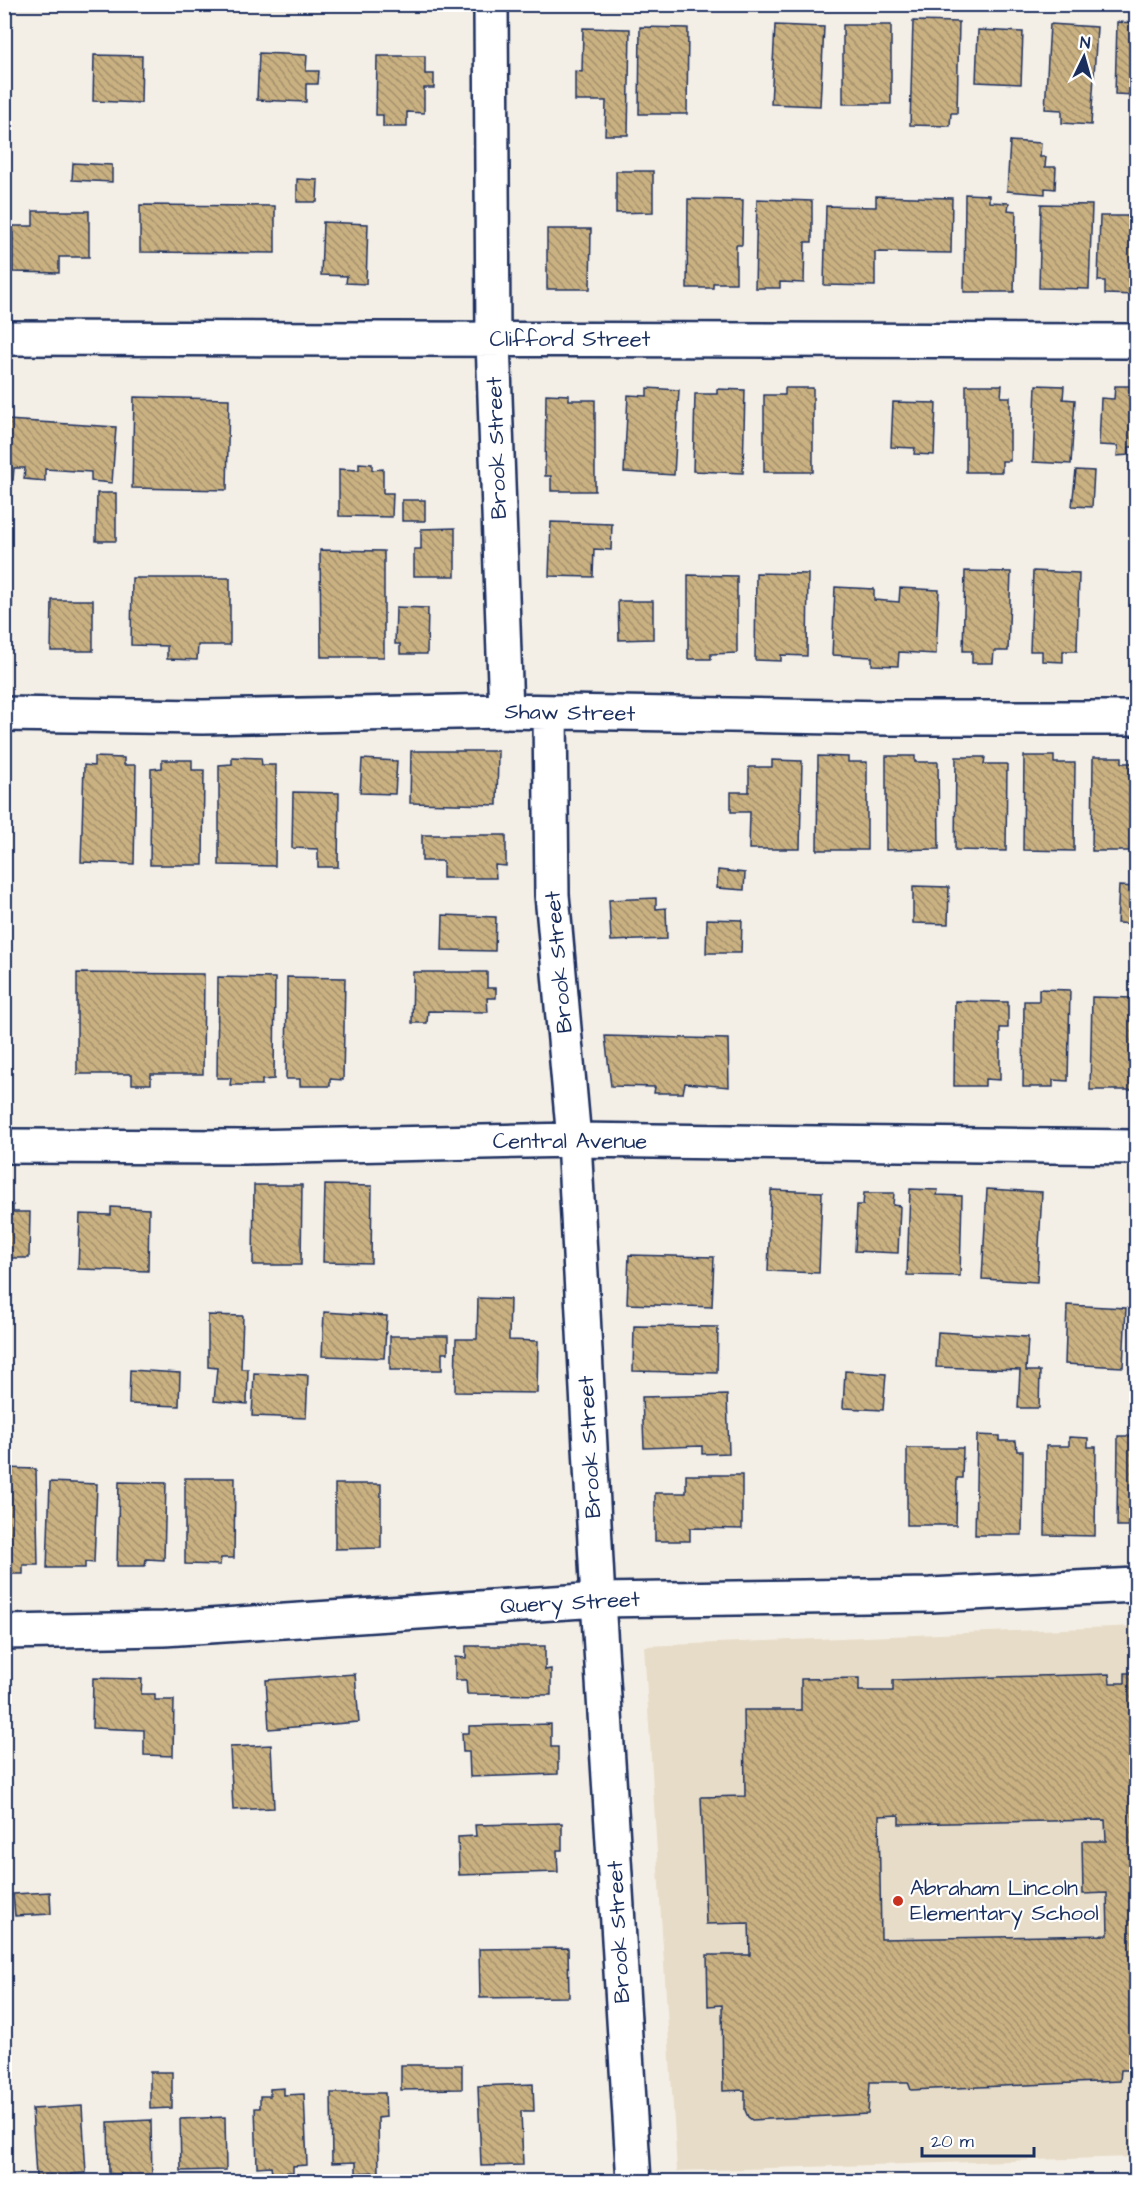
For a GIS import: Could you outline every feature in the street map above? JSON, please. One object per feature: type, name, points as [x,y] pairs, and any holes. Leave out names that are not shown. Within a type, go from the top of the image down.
[{"type":"street","name":"Brook Street","points":[[491,4],[493,340],[506,711]]},
{"type":"street","name":"Clifford Street","points":[[4,338],[1137,341]]},
{"type":"street","name":"Shaw Street","points":[[4,714],[203,717],[506,711],[888,718],[1137,718]]},
{"type":"street","name":"Brook Street","points":[[550,712],[552,895],[574,1140],[598,1600],[634,2181]]},
{"type":"street","name":"Central Avenue","points":[[4,1146],[244,1147],[574,1140],[1137,1147]]},
{"type":"street","name":"Query Street","points":[[4,1632],[164,1629],[598,1600],[930,1595],[1137,1585]]},
{"type":"shaded area","name":"Abraham Lincoln Elementary School","points":[[1136,1626],[1136,2157],[677,2171],[644,1646]]},
{"type":"building","points":[[913,21],[959,22],[957,113],[951,113],[950,126],[910,125]]},
{"type":"building","points":[[1117,22],[1136,23],[1136,95],[1115,94]]},
{"type":"building","points":[[1050,24],[1097,27],[1091,125],[1062,123],[1062,110],[1045,109]]},
{"type":"building","points":[[775,25],[824,27],[820,106],[771,104]]},
{"type":"building","points":[[843,25],[891,25],[891,104],[843,104]]},
{"type":"building","points":[[640,27],[688,28],[687,114],[639,114]]},
{"type":"building","points":[[583,28],[630,29],[628,135],[605,135],[606,101],[575,101],[575,71],[582,72]]},
{"type":"building","points":[[978,30],[1023,32],[1021,84],[976,82]]},
{"type":"building","points":[[259,53],[307,55],[306,71],[319,71],[318,84],[306,84],[306,102],[257,100]]},
{"type":"building","points":[[94,55],[142,56],[141,103],[93,101]]},
{"type":"building","points":[[377,56],[425,56],[425,74],[434,74],[434,88],[424,88],[424,113],[407,112],[407,127],[383,127],[383,115],[376,115]]},
{"type":"building","points":[[1010,141],[1041,143],[1040,157],[1046,157],[1045,167],[1056,167],[1055,189],[1045,188],[1045,194],[1007,191]]},
{"type":"building","points":[[73,163],[112,165],[112,182],[72,180]]},
{"type":"building","points":[[616,171],[653,171],[653,212],[616,213]]},
{"type":"building","points":[[297,179],[318,180],[317,202],[297,202]]},
{"type":"building","points":[[965,194],[989,195],[989,202],[1009,203],[1008,210],[1016,211],[1014,292],[964,292]]},
{"type":"building","points":[[876,196],[952,198],[951,253],[875,252],[875,286],[824,285],[826,206],[876,207]]},
{"type":"building","points":[[688,199],[743,200],[742,245],[736,245],[736,283],[713,283],[713,288],[687,288]]},
{"type":"building","points":[[757,199],[812,201],[812,242],[805,242],[804,283],[780,282],[780,288],[755,288]]},
{"type":"building","points":[[1041,204],[1092,205],[1089,289],[1039,288]]},
{"type":"building","points":[[140,205],[275,206],[275,253],[140,252]]},
{"type":"building","points":[[33,211],[89,211],[89,257],[59,257],[59,273],[13,272],[13,226],[33,226]]},
{"type":"building","points":[[1100,216],[1136,216],[1136,295],[1105,294],[1105,281],[1098,281]]},
{"type":"building","points":[[323,222],[368,224],[366,284],[346,283],[347,276],[321,275]]},
{"type":"building","points":[[547,229],[591,229],[590,289],[547,289]]},
{"type":"building","points":[[966,385],[1002,385],[1001,397],[1010,397],[1010,461],[1002,461],[1002,472],[966,472]]},
{"type":"building","points":[[1036,385],[1064,386],[1063,399],[1075,400],[1071,464],[1033,462]]},
{"type":"building","points":[[1115,386],[1133,386],[1133,399],[1136,399],[1136,447],[1129,447],[1129,455],[1117,456],[1118,446],[1099,445],[1101,398],[1114,399]]},
{"type":"building","points":[[647,388],[679,390],[674,475],[624,472],[628,395],[647,396]]},
{"type":"building","points":[[785,388],[813,388],[813,472],[764,472],[764,395],[785,395]]},
{"type":"building","points":[[717,389],[745,390],[743,473],[693,471],[695,394],[717,394]]},
{"type":"building","points":[[546,394],[569,395],[569,400],[595,400],[595,491],[551,491],[551,476],[545,476]]},
{"type":"building","points":[[134,397],[229,399],[227,490],[132,488]]},
{"type":"building","points":[[893,402],[936,403],[934,455],[914,454],[915,448],[891,447]]},
{"type":"building","points":[[7,420],[116,427],[112,483],[91,481],[91,472],[45,469],[45,481],[24,479],[25,468],[14,468],[13,480],[4,480],[4,427],[7,428]]},
{"type":"building","points":[[359,463],[372,464],[372,470],[383,469],[383,493],[393,493],[392,517],[339,516],[339,469],[359,470]]},
{"type":"building","points":[[1076,470],[1094,471],[1092,507],[1072,506]]},
{"type":"building","points":[[97,493],[116,493],[116,541],[96,541]]},
{"type":"building","points":[[402,500],[425,500],[425,521],[402,521]]},
{"type":"building","points":[[551,522],[612,524],[611,550],[594,549],[593,577],[549,576]]},
{"type":"building","points":[[455,528],[455,576],[414,576],[414,549],[421,549],[421,529]]},
{"type":"building","points":[[320,550],[384,551],[384,657],[321,657]]},
{"type":"building","points":[[965,571],[1011,572],[1008,651],[994,651],[993,663],[972,663],[972,651],[963,651]]},
{"type":"building","points":[[1033,571],[1079,573],[1077,651],[1063,651],[1063,662],[1042,661],[1042,651],[1030,651]]},
{"type":"building","points":[[756,573],[808,574],[807,656],[781,655],[781,661],[755,660]]},
{"type":"building","points":[[688,575],[737,576],[737,653],[711,654],[711,659],[688,659]]},
{"type":"building","points":[[132,578],[230,578],[230,645],[198,645],[197,660],[167,659],[167,646],[131,645]]},
{"type":"building","points":[[835,587],[874,589],[874,600],[899,602],[900,588],[939,590],[936,654],[899,652],[898,666],[872,665],[872,657],[832,655]]},
{"type":"building","points":[[4,600],[12,600],[11,643],[4,643]]},
{"type":"building","points":[[52,600],[93,600],[93,651],[51,651]]},
{"type":"building","points":[[618,601],[653,601],[653,639],[619,640]]},
{"type":"building","points":[[396,607],[428,608],[427,654],[400,654],[400,644],[395,644]]},
{"type":"building","points":[[411,751],[498,751],[497,805],[410,803]]},
{"type":"building","points":[[818,756],[848,757],[848,762],[867,762],[867,850],[817,850]]},
{"type":"building","points":[[886,756],[915,756],[915,762],[938,762],[939,849],[886,850]]},
{"type":"building","points":[[1024,756],[1054,756],[1054,763],[1075,763],[1074,851],[1023,850]]},
{"type":"building","points":[[94,757],[124,758],[124,765],[136,765],[134,864],[81,862],[84,765],[94,766]]},
{"type":"building","points":[[232,757],[261,758],[262,765],[276,765],[275,866],[219,865],[219,765],[232,764]]},
{"type":"building","points":[[956,757],[985,757],[984,764],[1007,764],[1006,851],[955,850]]},
{"type":"building","points":[[1093,757],[1122,757],[1122,763],[1136,763],[1136,851],[1092,851]]},
{"type":"building","points":[[362,759],[397,761],[395,794],[360,793]]},
{"type":"building","points":[[162,760],[192,760],[192,770],[204,770],[203,865],[150,865],[151,769],[162,768]]},
{"type":"building","points":[[772,760],[802,761],[800,849],[749,849],[750,812],[731,812],[731,792],[749,792],[749,767],[772,767]]},
{"type":"building","points":[[293,792],[339,793],[338,867],[318,867],[318,849],[292,848]]},
{"type":"building","points":[[422,835],[506,835],[506,866],[495,865],[496,878],[443,878],[443,861],[422,861]]},
{"type":"building","points":[[718,870],[745,873],[744,890],[717,888]]},
{"type":"building","points":[[913,886],[949,887],[948,924],[913,923]]},
{"type":"building","points":[[1119,886],[1136,887],[1136,924],[1117,923]]},
{"type":"building","points":[[656,898],[656,909],[666,908],[667,939],[611,941],[609,900]]},
{"type":"building","points":[[443,915],[496,917],[495,951],[442,950]]},
{"type":"building","points":[[707,919],[742,920],[741,953],[706,953]]},
{"type":"building","points":[[413,972],[487,972],[487,988],[496,988],[496,998],[487,998],[488,1012],[428,1011],[427,1023],[412,1023]]},
{"type":"building","points":[[77,973],[204,974],[203,1074],[151,1074],[151,1084],[132,1084],[132,1074],[77,1074]]},
{"type":"building","points":[[218,977],[275,978],[274,1079],[262,1080],[262,1085],[230,1085],[231,1078],[217,1078]]},
{"type":"building","points":[[287,977],[345,978],[343,1080],[330,1079],[330,1086],[300,1086],[300,1079],[286,1079]]},
{"type":"building","points":[[1039,989],[1070,990],[1068,1081],[1053,1080],[1053,1087],[1023,1087],[1024,1001],[1039,1001]]},
{"type":"building","points":[[1092,997],[1136,998],[1136,1090],[1090,1090]]},
{"type":"building","points":[[955,1001],[1008,1002],[1008,1028],[1000,1028],[1000,1080],[985,1079],[985,1086],[954,1086]]},
{"type":"building","points":[[605,1036],[728,1039],[729,1087],[685,1083],[683,1093],[654,1093],[655,1087],[611,1086]]},
{"type":"building","points":[[254,1185],[302,1185],[301,1265],[253,1265]]},
{"type":"building","points":[[325,1185],[372,1186],[371,1263],[323,1262]]},
{"type":"building","points":[[910,1189],[938,1190],[937,1195],[962,1196],[960,1276],[907,1275]]},
{"type":"building","points":[[987,1189],[1042,1192],[1037,1282],[982,1279]]},
{"type":"building","points":[[771,1190],[822,1192],[819,1273],[768,1271]]},
{"type":"building","points":[[864,1193],[894,1193],[893,1205],[900,1206],[898,1253],[855,1251],[857,1205],[863,1205]]},
{"type":"building","points":[[4,1204],[13,1205],[13,1212],[30,1212],[29,1258],[4,1258]]},
{"type":"building","points":[[111,1207],[149,1209],[148,1271],[78,1269],[80,1214],[111,1215]]},
{"type":"building","points":[[629,1255],[714,1257],[712,1307],[627,1304]]},
{"type":"building","points":[[478,1298],[510,1299],[509,1340],[538,1341],[537,1393],[455,1392],[456,1339],[477,1339]]},
{"type":"building","points":[[1067,1305],[1126,1308],[1123,1367],[1065,1364]]},
{"type":"building","points":[[324,1312],[387,1316],[384,1358],[322,1356]]},
{"type":"building","points":[[208,1315],[243,1316],[241,1369],[248,1369],[247,1404],[214,1401],[217,1368],[208,1367]]},
{"type":"building","points":[[634,1326],[718,1327],[717,1373],[633,1371]]},
{"type":"building","points":[[938,1332],[1028,1337],[1026,1371],[1040,1371],[1039,1408],[1018,1408],[1020,1370],[936,1367]]},
{"type":"building","points":[[390,1336],[448,1336],[448,1353],[442,1353],[442,1370],[390,1370]]},
{"type":"building","points":[[130,1370],[180,1373],[179,1406],[129,1404]]},
{"type":"building","points":[[845,1371],[886,1374],[883,1410],[843,1408]]},
{"type":"building","points":[[254,1373],[308,1375],[306,1418],[252,1416]]},
{"type":"building","points":[[727,1395],[729,1453],[702,1454],[702,1446],[644,1448],[642,1397]]},
{"type":"building","points":[[977,1435],[1000,1436],[1000,1441],[1016,1441],[1017,1451],[1023,1451],[1022,1535],[975,1535]]},
{"type":"building","points":[[1118,1436],[1136,1436],[1136,1526],[1117,1526]]},
{"type":"building","points":[[1069,1437],[1088,1438],[1088,1447],[1096,1447],[1095,1536],[1045,1535],[1046,1446],[1069,1446]]},
{"type":"building","points":[[907,1448],[963,1448],[962,1478],[957,1478],[956,1525],[907,1525]]},
{"type":"building","points":[[4,1468],[36,1469],[38,1565],[23,1565],[23,1574],[4,1574]]},
{"type":"building","points":[[686,1475],[742,1475],[742,1529],[690,1528],[690,1541],[655,1541],[655,1493],[686,1493]]},
{"type":"building","points":[[185,1478],[235,1478],[234,1558],[221,1558],[220,1565],[185,1564]]},
{"type":"building","points":[[50,1482],[97,1484],[94,1563],[85,1562],[85,1568],[47,1568]]},
{"type":"building","points":[[119,1482],[166,1483],[164,1560],[146,1559],[145,1566],[117,1566]]},
{"type":"building","points":[[335,1484],[381,1484],[381,1548],[335,1549]]},
{"type":"building","points":[[466,1646],[545,1646],[545,1670],[551,1669],[551,1695],[467,1694],[466,1680],[455,1680],[455,1657],[466,1658]]},
{"type":"building","points":[[1125,1673],[1136,1673],[1136,2070],[1121,2070],[1120,2081],[911,2090],[908,2082],[870,2082],[868,2114],[752,2120],[748,2117],[745,2110],[745,2090],[723,2091],[722,2005],[708,2006],[707,1955],[750,1955],[749,1923],[706,1924],[701,1797],[745,1796],[744,1710],[801,1710],[801,1679],[859,1678],[859,1691],[893,1691],[893,1680],[1109,1674],[1110,1683],[1125,1683]],"holes":[[[899,1815],[899,1824],[1105,1820],[1106,1841],[1082,1841],[1083,1894],[1107,1893],[1108,1935],[881,1939],[879,1816]]]},
{"type":"building","points":[[355,1674],[359,1722],[269,1729],[266,1680]]},
{"type":"building","points":[[93,1678],[142,1679],[141,1694],[155,1694],[155,1700],[174,1700],[173,1756],[144,1755],[144,1730],[92,1728]]},
{"type":"building","points":[[551,1724],[551,1747],[558,1747],[558,1774],[470,1777],[469,1752],[463,1752],[462,1733],[469,1733],[469,1726]]},
{"type":"building","points":[[271,1745],[274,1808],[233,1810],[230,1747]]},
{"type":"building","points":[[562,1823],[562,1850],[557,1850],[558,1872],[459,1875],[458,1837],[476,1836],[475,1825]]},
{"type":"building","points":[[50,1892],[51,1914],[15,1916],[13,1894]]},
{"type":"building","points":[[568,1948],[569,1997],[480,1998],[479,1949]]},
{"type":"building","points":[[401,2065],[462,2065],[462,2089],[401,2090]]},
{"type":"building","points":[[150,2072],[172,2072],[172,2108],[150,2109]]},
{"type":"building","points":[[533,2084],[534,2111],[521,2111],[523,2165],[481,2166],[478,2086]]},
{"type":"building","points":[[284,2088],[284,2095],[304,2094],[307,2165],[293,2166],[293,2172],[272,2173],[271,2166],[257,2167],[255,2108],[260,2108],[260,2096],[270,2096],[270,2089]]},
{"type":"building","points":[[331,2093],[385,2093],[386,2117],[378,2118],[379,2172],[356,2173],[356,2162],[332,2163]]},
{"type":"building","points":[[82,2106],[86,2173],[71,2174],[71,2181],[52,2181],[51,2176],[36,2177],[32,2109]]},
{"type":"building","points":[[225,2117],[226,2170],[181,2171],[180,2119]]},
{"type":"building","points":[[151,2120],[152,2182],[121,2182],[121,2174],[109,2174],[108,2122]]},
{"type":"place","name":"Abraham Lincoln Elementary School","points":[[898,1901]]}]
